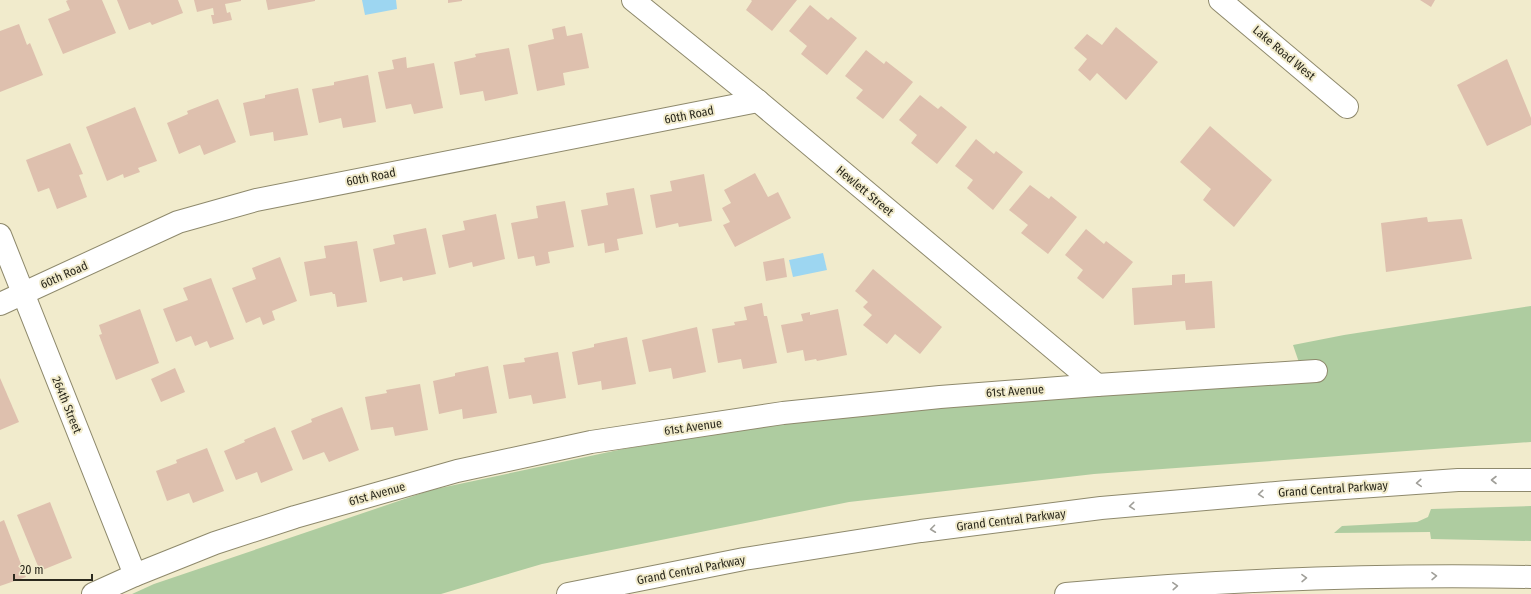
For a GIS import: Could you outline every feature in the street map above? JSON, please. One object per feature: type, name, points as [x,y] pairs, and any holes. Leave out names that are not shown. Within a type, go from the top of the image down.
[{"type":"main road","name":"Hewlett Street","points":[[632,0],[758,101],[1097,385]]},
{"type":"main road","name":"Lake Road West","points":[[1220,0],[1347,107]]},
{"type":"main road","name":"60th Road","points":[[0,304],[178,222],[256,200],[758,101]]},
{"type":"main road","name":"264th Street","points":[[0,235],[135,575]]},
{"type":"main road","name":"61st Avenue","points":[[93,594],[135,575],[215,543],[295,517],[457,471],[591,442],[791,412],[940,397],[1316,371]]},
{"type":"main road","name":"Grand Central Parkway","points":[[568,594],[744,559],[921,531],[1101,508],[1287,492],[1458,480],[1531,480]]},
{"type":"main road","points":[[1066,594],[1292,579],[1531,576]]},
{"type":"green space","points":[[1531,306],[1531,442],[1094,474],[849,502],[542,564],[441,594],[132,594],[154,584],[431,490],[623,449],[810,418],[1304,377],[1293,345],[1344,335]]},
{"type":"green space","points":[[1531,506],[1531,541],[1431,539],[1430,532],[1334,533],[1342,526],[1417,522],[1428,517],[1431,509]]},
{"type":"water","points":[[362,0],[396,0],[397,9],[365,15]]},
{"type":"water","points":[[823,253],[827,270],[793,277],[789,260]]},
{"type":"building","points":[[102,0],[116,33],[63,54],[48,19],[70,10],[66,1]]},
{"type":"building","points":[[117,0],[178,0],[183,13],[152,25],[150,22],[129,30]]},
{"type":"building","points":[[194,0],[241,1],[225,4],[227,13],[230,12],[232,20],[213,24],[211,15],[214,15],[213,8],[197,12]]},
{"type":"building","points":[[266,0],[315,0],[315,1],[268,10]]},
{"type":"building","points":[[448,0],[462,0],[462,1],[448,3]]},
{"type":"building","points":[[751,0],[797,0],[772,31],[746,10],[752,1]]},
{"type":"building","points":[[1420,0],[1435,0],[1431,7]]},
{"type":"building","points":[[810,5],[828,20],[831,17],[857,38],[827,75],[801,54],[807,46],[789,31]]},
{"type":"building","points":[[19,24],[27,45],[30,43],[43,75],[0,92],[0,31]]},
{"type":"building","points":[[565,26],[567,36],[582,33],[589,68],[563,73],[565,85],[537,91],[528,45],[554,39],[552,29]]},
{"type":"building","points":[[1116,27],[1158,62],[1126,100],[1097,73],[1090,81],[1078,70],[1087,59],[1074,48],[1087,34],[1102,45]]},
{"type":"building","points":[[509,48],[518,94],[485,101],[483,91],[460,95],[454,62],[476,57],[475,54]]},
{"type":"building","points":[[866,50],[884,64],[886,61],[913,82],[883,119],[856,98],[863,90],[845,76]]},
{"type":"building","points":[[406,57],[407,68],[434,63],[443,108],[414,114],[411,104],[386,109],[378,72],[394,69],[392,60]]},
{"type":"building","points":[[1507,59],[1531,118],[1531,125],[1487,146],[1457,85]]},
{"type":"building","points":[[368,75],[376,122],[343,128],[341,118],[319,123],[312,89],[334,85],[334,82]]},
{"type":"building","points":[[298,88],[308,135],[274,141],[273,132],[250,136],[243,103],[265,98],[265,95]]},
{"type":"building","points":[[920,95],[938,109],[941,106],[967,127],[937,164],[911,143],[917,135],[899,120]]},
{"type":"building","points":[[218,99],[236,142],[204,155],[200,145],[179,154],[167,123],[188,114],[187,111]]},
{"type":"building","points":[[135,107],[157,161],[138,168],[140,172],[124,178],[123,174],[107,181],[86,127]]},
{"type":"building","points":[[1210,126],[1272,180],[1234,227],[1203,200],[1211,189],[1180,162]]},
{"type":"building","points":[[976,139],[994,154],[996,151],[1023,172],[993,210],[967,188],[973,180],[955,166]]},
{"type":"building","points":[[70,143],[83,174],[79,175],[87,197],[57,209],[49,188],[38,192],[26,160]]},
{"type":"building","points":[[755,173],[768,197],[778,192],[791,218],[735,247],[723,225],[730,222],[722,208],[731,203],[724,190]]},
{"type":"building","points":[[704,174],[712,221],[679,227],[678,223],[656,228],[650,195],[672,191],[670,181]]},
{"type":"building","points":[[1030,185],[1049,199],[1051,196],[1077,217],[1048,254],[1021,233],[1028,225],[1009,210]]},
{"type":"building","points":[[634,188],[643,234],[617,239],[619,250],[605,253],[604,243],[588,246],[581,210],[608,205],[606,193]]},
{"type":"building","points":[[565,201],[574,247],[548,252],[550,263],[536,266],[534,256],[518,259],[511,223],[538,218],[536,206]]},
{"type":"building","points":[[496,214],[505,259],[473,267],[472,262],[449,268],[442,235],[465,230],[463,221]]},
{"type":"building","points":[[1427,217],[1428,222],[1462,219],[1472,259],[1386,272],[1381,223]]},
{"type":"building","points":[[426,228],[436,274],[403,281],[402,277],[380,282],[373,249],[395,244],[393,235]]},
{"type":"building","points":[[1086,229],[1104,244],[1106,241],[1133,262],[1103,299],[1077,278],[1083,270],[1065,255]]},
{"type":"building","points":[[357,241],[367,302],[337,307],[335,294],[332,292],[310,296],[304,262],[326,258],[324,246]]},
{"type":"building","points":[[280,257],[297,301],[272,311],[275,320],[263,325],[260,317],[246,323],[232,288],[256,279],[252,268]]},
{"type":"building","points":[[784,258],[787,277],[766,281],[763,262]]},
{"type":"building","points":[[873,269],[942,327],[920,354],[895,334],[887,344],[863,325],[872,315],[863,307],[868,302],[855,291]]},
{"type":"building","points":[[1185,274],[1185,283],[1212,281],[1215,328],[1186,330],[1185,321],[1134,325],[1132,288],[1172,285],[1172,275]]},
{"type":"building","points":[[211,278],[234,339],[210,348],[207,341],[195,346],[191,336],[176,342],[163,309],[188,300],[183,288]]},
{"type":"building","points":[[762,303],[764,316],[767,316],[777,363],[743,369],[741,359],[718,363],[712,329],[735,325],[734,322],[747,320],[744,307]]},
{"type":"building","points":[[140,309],[159,363],[116,380],[99,335],[102,334],[99,325]]},
{"type":"building","points":[[838,309],[847,355],[817,361],[816,359],[805,361],[803,350],[787,353],[781,325],[803,321],[801,314],[810,312],[810,315]]},
{"type":"building","points":[[697,327],[706,372],[673,379],[671,368],[649,372],[642,340]]},
{"type":"building","points":[[627,337],[636,384],[602,390],[601,381],[578,385],[572,352],[594,347],[594,344]]},
{"type":"building","points":[[558,352],[566,398],[533,404],[531,395],[509,399],[503,365],[525,362],[524,358]]},
{"type":"building","points":[[488,366],[497,413],[463,419],[462,409],[439,414],[433,381],[455,376],[455,373]]},
{"type":"building","points":[[175,368],[185,392],[161,402],[151,379]]},
{"type":"building","points":[[0,378],[19,422],[0,430]]},
{"type":"building","points":[[420,384],[428,430],[395,436],[393,427],[371,430],[365,397],[387,393],[386,390]]},
{"type":"building","points":[[342,407],[359,450],[329,462],[324,452],[303,460],[291,431],[312,422],[311,419]]},
{"type":"building","points":[[275,427],[293,470],[261,483],[257,472],[236,480],[224,451],[245,442],[244,440]]},
{"type":"building","points":[[207,448],[224,491],[193,503],[189,493],[167,501],[156,471],[177,463],[176,460]]},
{"type":"building","points":[[50,502],[72,558],[40,571],[17,515]]},
{"type":"building","points":[[4,520],[26,577],[0,586],[0,522]]}]
